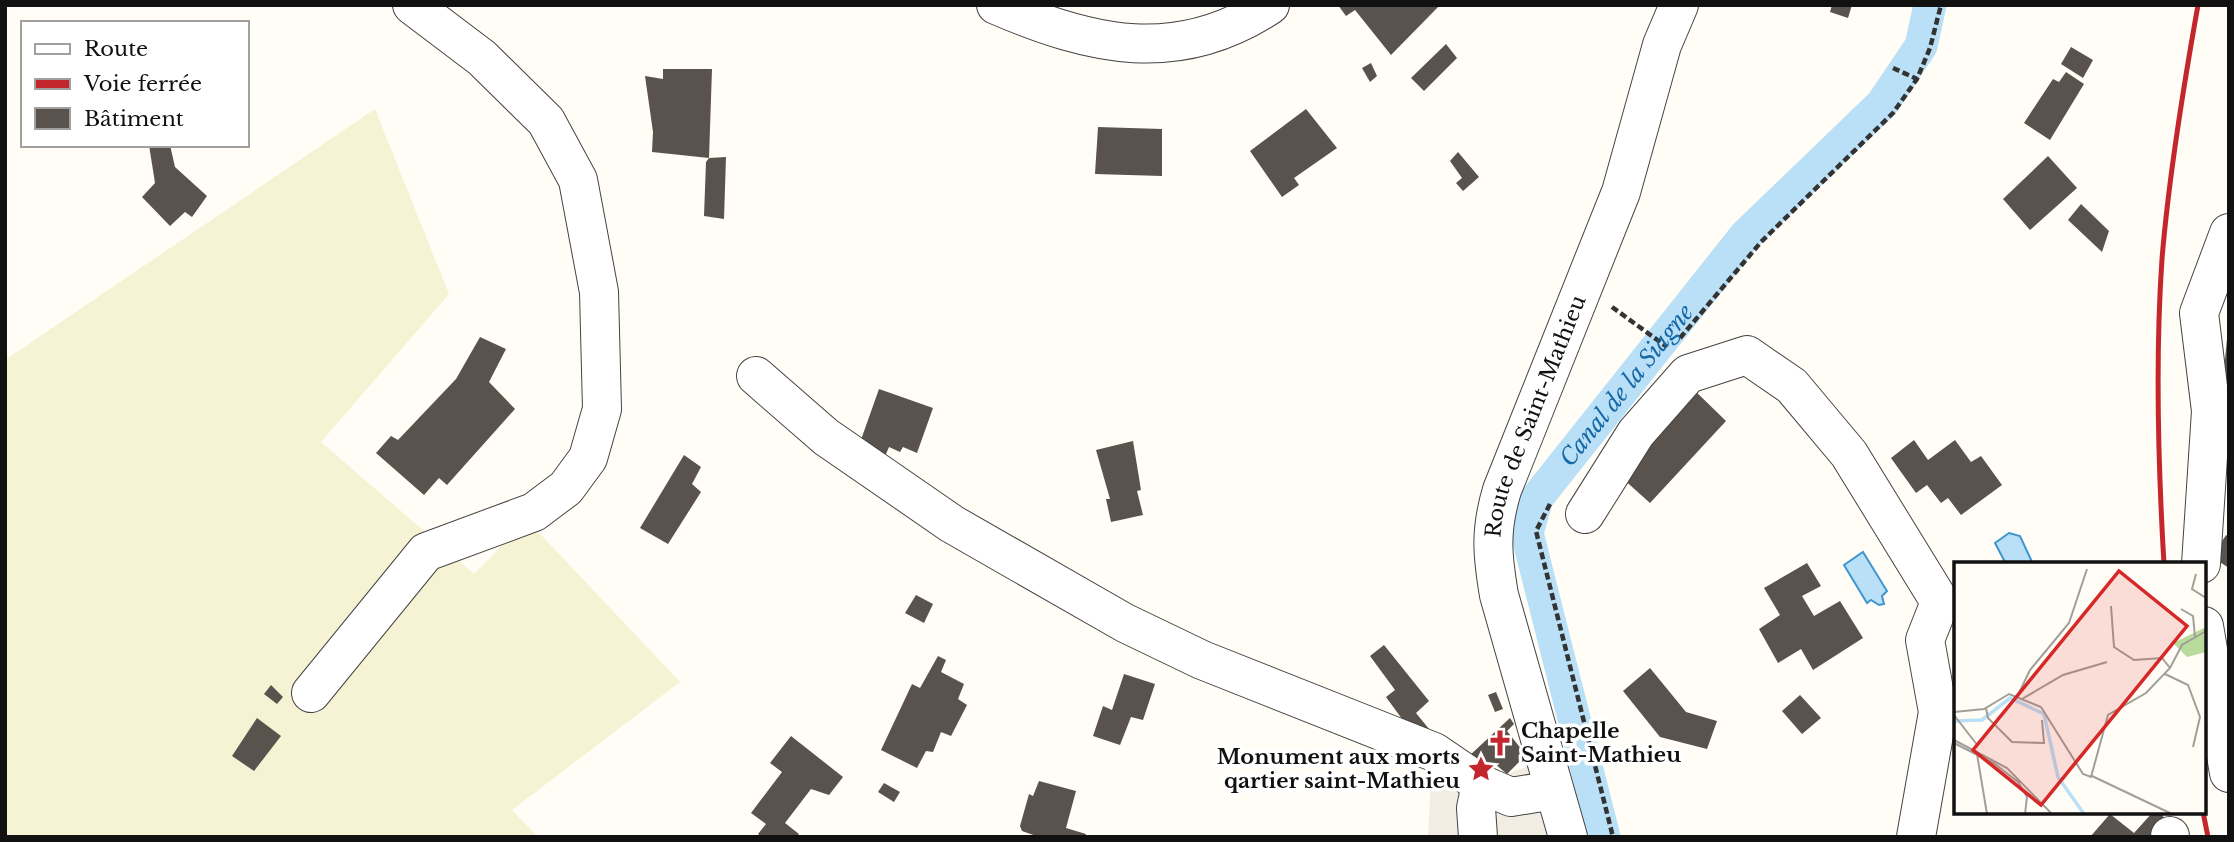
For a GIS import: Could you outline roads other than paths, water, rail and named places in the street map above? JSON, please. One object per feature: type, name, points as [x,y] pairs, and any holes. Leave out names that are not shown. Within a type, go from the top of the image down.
[{"type":"street","points":[[311,693],[426,552],[534,512],[566,488],[588,458],[603,409],[599,292],[578,180],[546,121],[482,58],[412,5]]},
{"type":"street","points":[[996,5],[1043,25],[1098,41],[1150,46],[1196,38],[1248,20],[1270,5]]},
{"type":"street","name":"Route de Saint-Mathieu","points":[[1568,837],[1499,594],[1493,559],[1492,524],[1502,490],[1585,288],[1621,192],[1662,45],[1679,5]]},
{"type":"street","points":[[2202,562],[2211,411],[2199,313],[2229,233]]},
{"type":"street","points":[[1585,514],[1636,433],[1688,374],[1747,355],[1792,386],[1849,454],[1940,602],[1926,640],[1938,712],[1916,837]]},
{"type":"street","points":[[756,376],[826,437],[952,524],[1125,624],[1202,660],[1434,752],[1481,784],[1511,797],[1554,790]]},
{"type":"street","points":[[2206,638],[2229,773]]},
{"type":"street","points":[[1478,837],[1476,808],[1481,784]]},
{"type":"water","points":[[2009,533],[2020,536],[2032,562],[2005,562],[1995,543]]},
{"type":"water","points":[[1863,552],[1887,591],[1882,596],[1884,604],[1879,605],[1871,600],[1867,603],[1844,565]]},
{"type":"waterway","name":"Canal de la Siagne","points":[[1604,837],[1527,533],[1537,498],[1745,236],[1882,104],[1921,46],[1930,5]]},
{"type":"railway","points":[[2164,562],[2158,412],[2162,259],[2168,195],[2198,5]]},
{"type":"railway","points":[[2203,814],[2208,837]]},
{"type":"place","name":"Chapelle Saint-Mathieu","points":[[1500,743]]},
{"type":"place","name":"Monument aux morts qartier saint-Mathieu","points":[[1481,769]]}]
